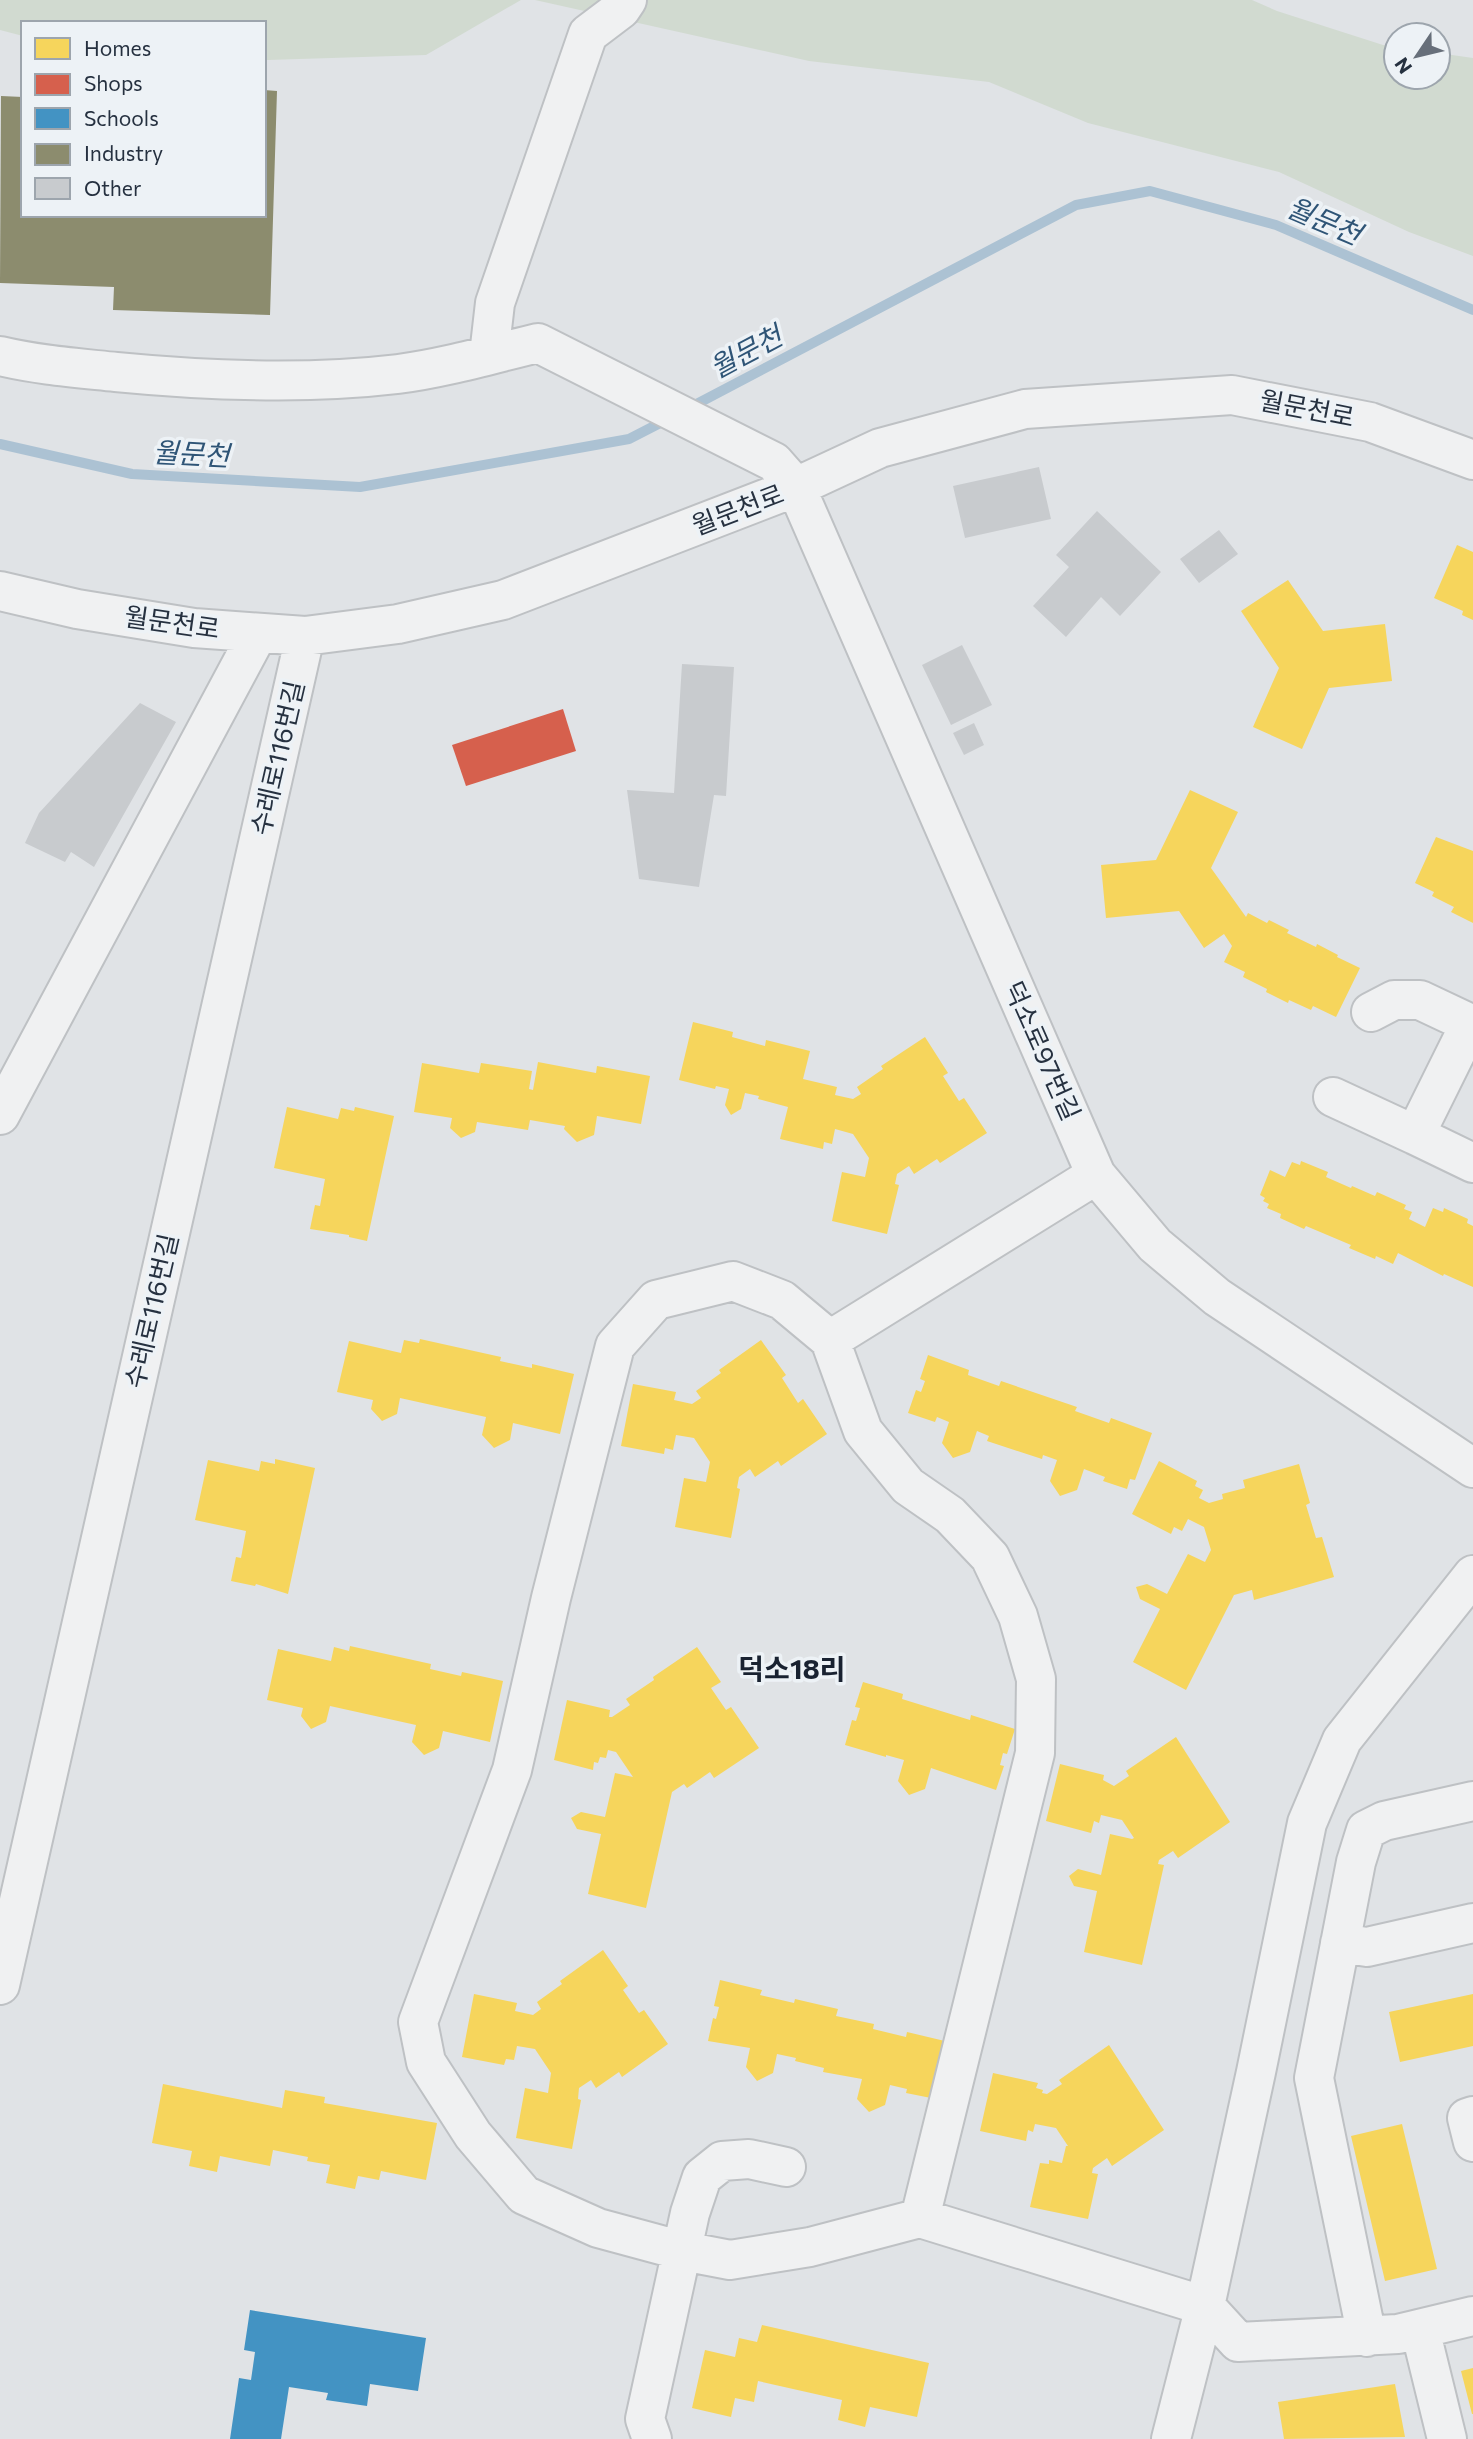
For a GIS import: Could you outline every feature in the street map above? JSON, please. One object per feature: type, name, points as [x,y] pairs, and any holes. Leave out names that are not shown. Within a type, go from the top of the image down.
[{"type":"street","points":[[489,355],[495,303],[588,34],[621,9],[627,0]]},
{"type":"street","points":[[0,356],[78,368],[188,379],[304,380],[398,374],[538,343],[785,475]]},
{"type":"street","name":"월문천로","points":[[0,591],[103,613],[194,628],[305,636],[398,624],[503,600],[785,475],[1025,409],[1232,395],[1370,422],[1473,460]]},
{"type":"street","name":"덕소로97번길","points":[[785,475],[1097,1175],[1155,1245],[1217,1297],[1473,1468]]},
{"type":"street","points":[[0,1115],[258,633]]},
{"type":"street","name":"수레로116번길","points":[[0,1985],[305,636]]},
{"type":"street","points":[[1371,1012],[1394,1000],[1420,1000],[1472,1025],[1415,1135]]},
{"type":"street","points":[[1333,1097],[1473,1163]]},
{"type":"street","points":[[830,1340],[1097,1175]]},
{"type":"street","points":[[920,2218],[1035,1753],[1036,1679],[1018,1616],[990,1557],[950,1516],[908,1486],[863,1431],[830,1340],[782,1300],[733,1281],[656,1300],[615,1346],[551,1598],[512,1770],[418,2022],[426,2062],[473,2136],[524,2195],[598,2228],[682,2251],[730,2260],[810,2247],[920,2218],[1205,2306],[1238,2342],[1398,2334],[1473,2316]]},
{"type":"street","points":[[1171,2439],[1205,2306],[1307,1823],[1342,1740],[1473,1576]]},
{"type":"street","points":[[1367,2337],[1314,2078],[1356,1862],[1366,1830],[1384,1821],[1473,1801]]},
{"type":"street","points":[[1340,1943],[1367,1947],[1473,1923]]},
{"type":"street","points":[[1473,2116],[1467,2118],[1473,2142]]},
{"type":"street","points":[[652,2439],[645,2419],[690,2213],[702,2177],[722,2161],[748,2158],[786,2166]]},
{"type":"street","points":[[1420,2329],[1447,2439]]},
{"type":"shaded area","points":[[0,0],[521,0],[426,55],[266,60],[266,21],[21,21],[21,35],[0,30]]},
{"type":"shaded area","points":[[535,0],[1252,0],[1277,11],[1382,45],[1382,91],[1452,91],[1452,55],[1473,58],[1473,256],[1409,232],[1279,172],[1088,123],[989,82],[809,61]]},
{"type":"building: Homes","points":[[1457,545],[1473,552],[1473,620],[1462,615],[1463,611],[1434,598]]},
{"type":"building: Homes","points":[[1288,580],[1323,631],[1385,624],[1392,681],[1329,688],[1302,749],[1253,727],[1279,668],[1241,611]]},
{"type":"building: Homes","points":[[1190,790],[1238,812],[1211,868],[1246,917],[1248,913],[1267,923],[1269,920],[1289,930],[1287,933],[1316,947],[1317,944],[1360,968],[1336,1017],[1313,1006],[1311,1010],[1289,1000],[1288,1003],[1243,977],[1245,972],[1224,962],[1232,946],[1224,934],[1204,948],[1179,911],[1106,918],[1101,865],[1156,860]]},
{"type":"building: Homes","points":[[1436,837],[1473,851],[1473,923],[1451,912],[1454,907],[1432,896],[1434,892],[1415,883]]},
{"type":"building: Homes","points":[[693,1022],[733,1032],[732,1037],[765,1046],[766,1040],[810,1051],[803,1079],[837,1087],[835,1095],[853,1099],[861,1094],[857,1087],[883,1069],[881,1066],[925,1037],[948,1073],[943,1076],[959,1101],[964,1098],[987,1133],[940,1163],[937,1159],[914,1174],[909,1166],[897,1174],[895,1184],[899,1185],[887,1234],[832,1221],[842,1172],[865,1177],[869,1158],[853,1134],[835,1129],[832,1144],[824,1142],[823,1149],[780,1139],[788,1107],[745,1093],[741,1109],[731,1115],[725,1105],[729,1089],[716,1086],[715,1089],[679,1080]]},
{"type":"building: Homes","points":[[538,1062],[596,1073],[597,1066],[650,1076],[641,1124],[597,1116],[594,1135],[577,1142],[564,1129],[565,1126],[530,1120],[528,1130],[477,1122],[475,1132],[461,1138],[450,1128],[452,1118],[414,1112],[422,1063],[479,1073],[481,1063],[532,1071],[529,1089],[533,1090]]},
{"type":"building: Homes","points":[[287,1107],[338,1119],[341,1108],[354,1111],[355,1107],[394,1116],[367,1241],[349,1235],[310,1229],[315,1205],[320,1206],[325,1179],[274,1168]]},
{"type":"building: Homes","points":[[1301,1161],[1328,1172],[1326,1177],[1351,1188],[1352,1186],[1375,1196],[1377,1192],[1406,1205],[1404,1209],[1412,1212],[1409,1219],[1425,1227],[1433,1208],[1443,1212],[1444,1208],[1468,1219],[1467,1223],[1473,1226],[1473,1287],[1444,1274],[1443,1276],[1398,1253],[1393,1264],[1376,1256],[1375,1259],[1349,1248],[1351,1245],[1280,1218],[1281,1214],[1267,1208],[1269,1204],[1263,1201],[1265,1198],[1260,1195],[1270,1170],[1285,1177],[1292,1162],[1300,1165]]},
{"type":"building: Homes","points":[[420,1339],[501,1357],[500,1361],[532,1368],[532,1364],[574,1374],[560,1434],[513,1423],[510,1440],[494,1448],[482,1435],[486,1417],[400,1398],[397,1414],[382,1421],[371,1409],[373,1400],[337,1392],[349,1341],[401,1353],[404,1340],[419,1343]]},
{"type":"building: Homes","points":[[761,1340],[786,1375],[782,1378],[798,1403],[803,1399],[827,1434],[781,1466],[778,1461],[755,1477],[750,1469],[739,1477],[737,1488],[740,1489],[731,1538],[675,1527],[684,1478],[706,1482],[710,1462],[694,1438],[676,1435],[673,1450],[665,1448],[664,1454],[621,1446],[633,1384],[676,1392],[674,1400],[692,1404],[701,1398],[696,1391],[721,1373],[719,1370]]},
{"type":"building: Homes","points":[[928,1355],[969,1370],[968,1375],[999,1386],[1001,1381],[1077,1407],[1075,1411],[1109,1423],[1111,1418],[1152,1433],[1135,1480],[1130,1479],[1127,1489],[1103,1481],[1105,1477],[1084,1469],[1077,1490],[1060,1496],[1050,1481],[1057,1460],[1043,1455],[1042,1459],[987,1441],[989,1436],[977,1431],[970,1452],[953,1458],[942,1443],[949,1422],[937,1417],[935,1422],[908,1413],[916,1390],[921,1392],[925,1381],[920,1379]]},
{"type":"building: Homes","points":[[275,1459],[315,1468],[288,1594],[256,1584],[255,1586],[231,1581],[236,1557],[241,1558],[246,1531],[195,1520],[208,1460],[259,1471],[261,1461],[275,1464]]},
{"type":"building: Homes","points":[[1159,1461],[1197,1481],[1195,1486],[1203,1490],[1199,1498],[1209,1503],[1223,1499],[1222,1494],[1245,1488],[1243,1480],[1299,1464],[1310,1503],[1306,1505],[1316,1538],[1322,1537],[1334,1577],[1254,1600],[1252,1590],[1234,1595],[1186,1690],[1133,1662],[1160,1609],[1140,1599],[1136,1587],[1147,1584],[1167,1594],[1188,1554],[1205,1562],[1211,1550],[1204,1527],[1188,1519],[1182,1531],[1174,1527],[1171,1534],[1132,1514]]},
{"type":"building: Homes","points":[[350,1646],[431,1664],[430,1669],[461,1676],[462,1672],[503,1681],[490,1742],[443,1731],[439,1748],[424,1755],[412,1742],[416,1725],[330,1706],[326,1722],[311,1729],[301,1716],[303,1708],[267,1700],[278,1649],[331,1661],[334,1647],[349,1651]]},
{"type":"building: Homes","points":[[697,1647],[721,1682],[711,1688],[726,1710],[731,1707],[759,1748],[714,1778],[710,1772],[687,1788],[684,1784],[672,1792],[646,1908],[588,1894],[601,1834],[577,1829],[571,1818],[581,1812],[605,1817],[615,1773],[633,1777],[616,1752],[608,1750],[606,1758],[600,1757],[598,1763],[594,1762],[593,1770],[554,1760],[567,1700],[610,1710],[609,1717],[612,1717],[630,1705],[626,1699]]},
{"type":"building: Homes","points":[[863,1682],[903,1694],[902,1699],[970,1720],[971,1715],[1015,1729],[1007,1754],[1003,1753],[1000,1765],[1004,1766],[996,1790],[931,1768],[925,1789],[909,1795],[898,1781],[904,1760],[845,1745],[852,1720],[856,1721],[860,1708],[855,1707]]},
{"type":"building: Homes","points":[[1176,1737],[1230,1822],[1178,1858],[1173,1851],[1159,1860],[1158,1864],[1164,1865],[1142,1965],[1084,1952],[1097,1891],[1074,1886],[1069,1876],[1078,1869],[1101,1875],[1110,1834],[1134,1838],[1122,1820],[1101,1815],[1099,1823],[1094,1821],[1091,1833],[1046,1821],[1060,1764],[1104,1775],[1103,1780],[1114,1786],[1129,1776],[1126,1771]]},
{"type":"building: Homes","points":[[603,1950],[628,1986],[623,1990],[639,2013],[644,2010],[668,2044],[622,2077],[619,2072],[596,2088],[591,2080],[579,2088],[578,2099],[581,2100],[572,2149],[516,2138],[525,2088],[548,2093],[551,2073],[535,2049],[517,2046],[514,2060],[506,2059],[504,2065],[462,2057],[474,1994],[517,2003],[515,2011],[533,2015],[541,2009],[537,2002],[562,1984],[560,1981]]},
{"type":"building: Homes","points":[[720,1980],[762,1990],[760,1995],[794,2003],[795,1999],[838,2009],[836,2016],[874,2024],[873,2029],[906,2037],[907,2032],[949,2042],[936,2099],[906,2093],[907,2089],[890,2085],[885,2105],[869,2112],[857,2099],[862,2079],[823,2072],[824,2068],[777,2054],[773,2073],[757,2081],[746,2067],[750,2048],[708,2041],[713,2018],[716,2019],[719,2007],[714,2006]]},
{"type":"building: Homes","points":[[1473,1994],[1473,2046],[1400,2062],[1389,2012]]},
{"type":"building: Homes","points":[[1109,2045],[1164,2130],[1112,2166],[1107,2158],[1093,2168],[1092,2173],[1098,2174],[1088,2219],[1030,2207],[1040,2163],[1049,2164],[1049,2160],[1062,2163],[1068,2146],[1056,2128],[1035,2124],[1033,2132],[1028,2130],[1026,2141],[980,2131],[993,2073],[1038,2083],[1036,2088],[1047,2094],[1062,2084],[1059,2080]]},
{"type":"building: Homes","points":[[163,2084],[282,2108],[285,2090],[325,2097],[324,2103],[437,2123],[426,2180],[381,2171],[379,2180],[358,2176],[355,2189],[326,2183],[330,2165],[307,2161],[308,2157],[273,2150],[270,2166],[220,2156],[217,2172],[189,2166],[192,2151],[152,2143]]},
{"type":"building: Homes","points":[[1402,2124],[1437,2269],[1385,2281],[1351,2136]]},
{"type":"building: Homes","points":[[762,2325],[929,2363],[917,2417],[870,2407],[865,2427],[838,2420],[842,2400],[758,2381],[754,2402],[735,2398],[731,2417],[692,2408],[705,2350],[735,2357],[739,2338],[757,2342]]},
{"type":"building: Homes","points":[[1473,2368],[1473,2414],[1472,2414],[1461,2371]]},
{"type":"building: Homes","points":[[1395,2384],[1405,2437],[1284,2439],[1278,2402]]},
{"type":"building: Shops","points":[[563,709],[576,751],[466,786],[452,745]]},
{"type":"building: Schools","points":[[250,2310],[426,2338],[418,2391],[370,2384],[367,2406],[326,2400],[328,2393],[289,2387],[281,2439],[230,2439],[239,2378],[251,2380],[255,2352],[244,2350]]},
{"type":"building: Industry","points":[[266,90],[277,91],[270,315],[113,310],[114,287],[0,283],[1,96],[21,97],[21,217],[266,217]]},
{"type":"building: Other","points":[[1039,467],[1051,519],[965,538],[953,486]]},
{"type":"building: Other","points":[[1097,511],[1161,572],[1120,616],[1101,597],[1066,637],[1033,606],[1069,567],[1056,555]]},
{"type":"building: Other","points":[[1219,530],[1238,554],[1199,583],[1180,559]]},
{"type":"building: Other","points":[[962,645],[992,705],[951,725],[922,665]]},
{"type":"building: Other","points":[[682,664],[734,667],[726,796],[714,795],[699,887],[639,879],[627,790],[674,793]]},
{"type":"building: Other","points":[[140,703],[176,722],[94,867],[71,852],[65,862],[25,843],[39,813]]},
{"type":"building: Other","points":[[974,723],[984,745],[964,755],[953,733]]},
{"type":"waterway","name":"월문천","points":[[689,408],[1076,205],[1150,191],[1276,225],[1473,310]]},
{"type":"waterway","name":"월문천","points":[[0,444],[132,474],[360,487],[629,439],[666,420]]},
{"type":"district","name":"덕소18리","points":[[792,1669]]}]
